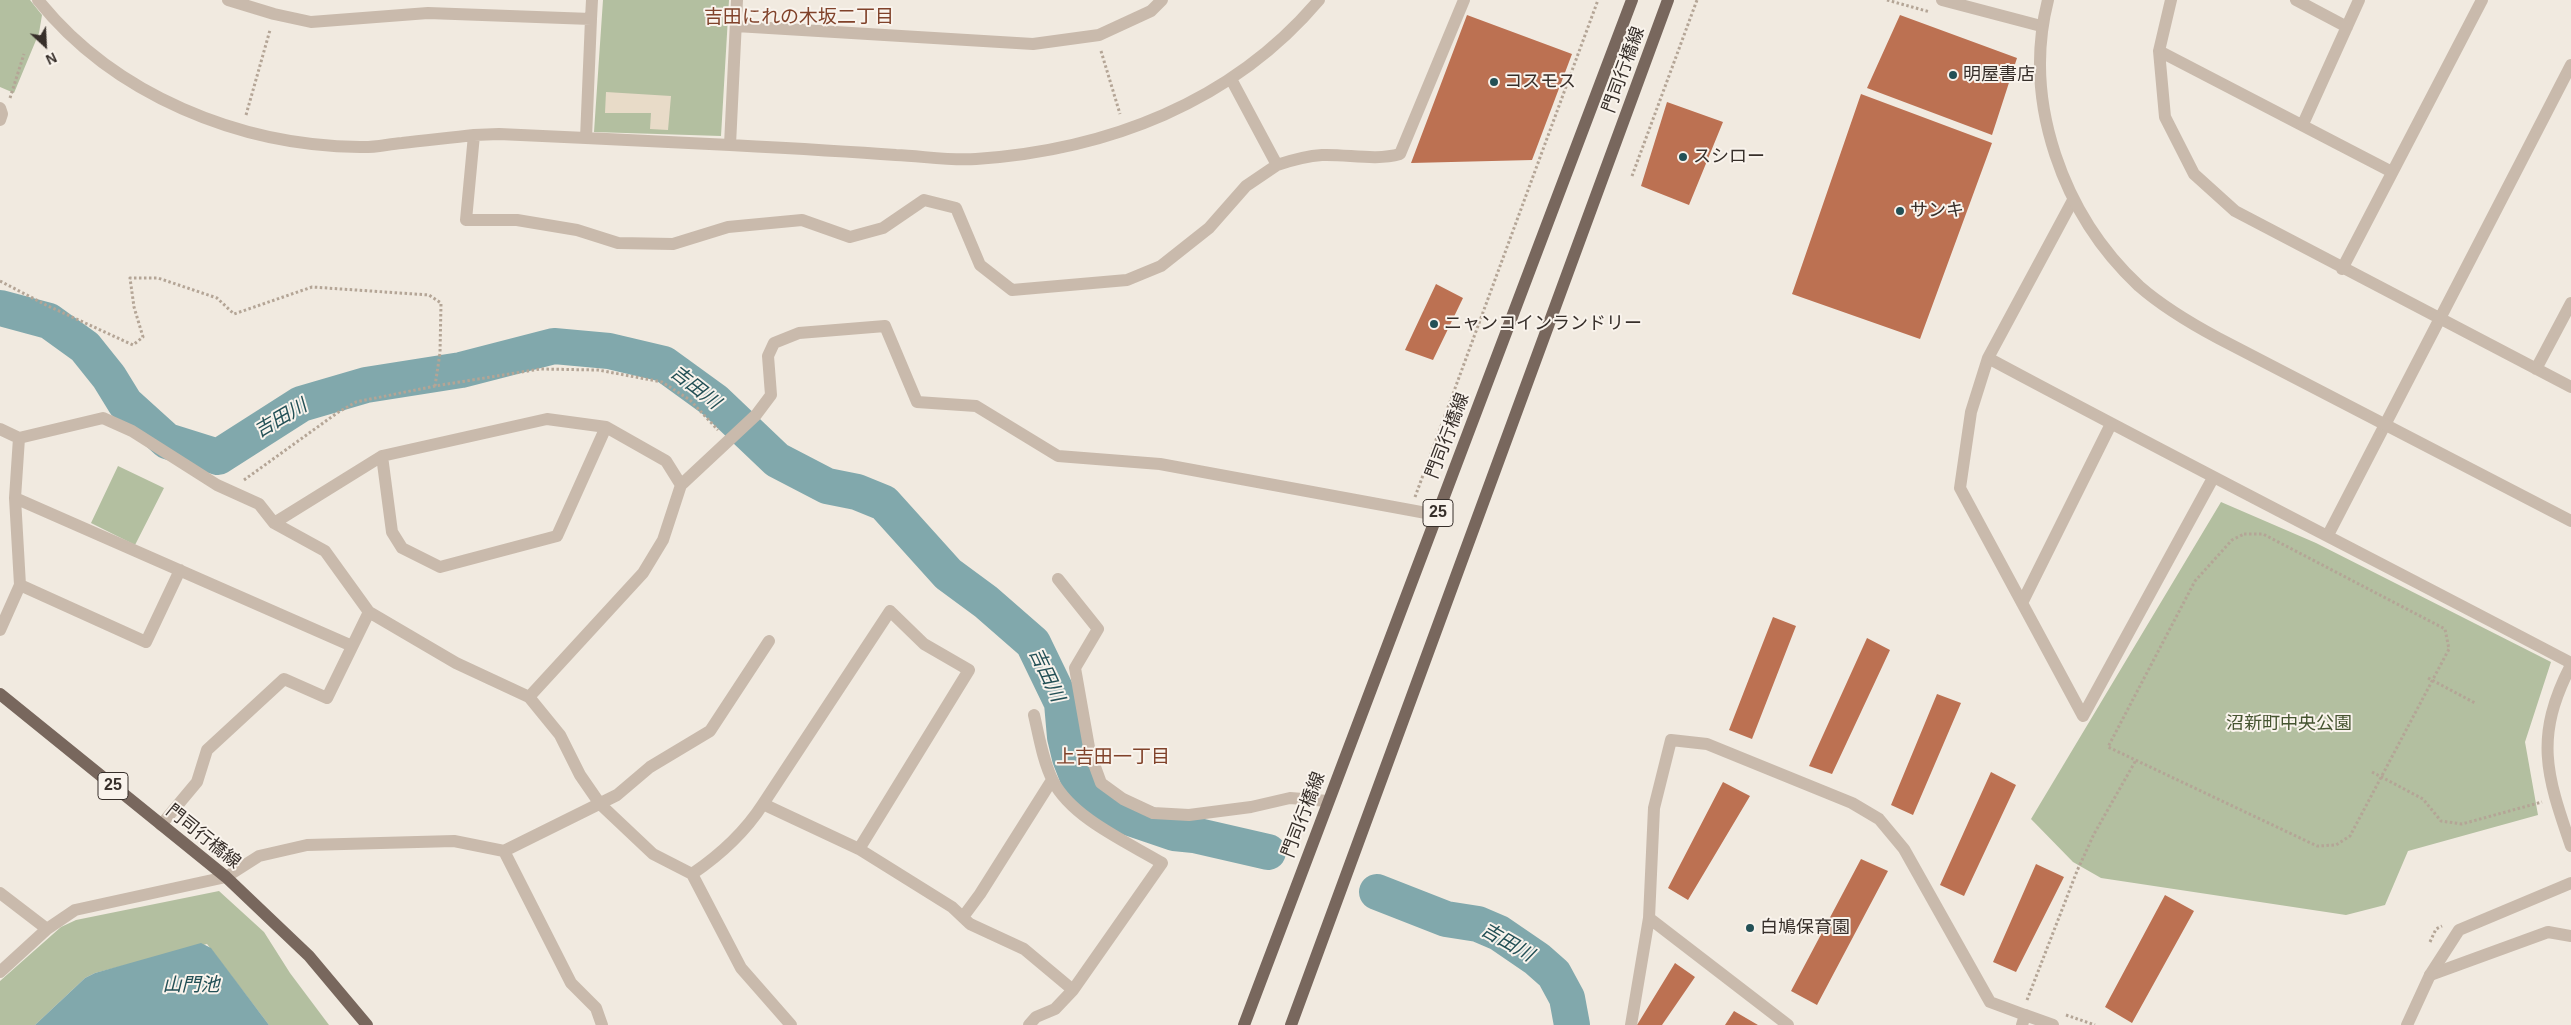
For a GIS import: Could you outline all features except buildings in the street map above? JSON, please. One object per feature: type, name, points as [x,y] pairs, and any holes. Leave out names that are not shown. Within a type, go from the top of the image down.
[{"type":"main road","name":"門司行橋線","points":[[1244,1025],[1632,0]]},
{"type":"main road","name":"門司行橋線","points":[[1291,1025],[1668,0]]},
{"type":"main road","name":"門司行橋線","points":[[0,694],[226,877],[309,956],[367,1025]]},
{"type":"street","points":[[38,0],[70,34],[128,81],[169,103],[245,131],[287,142],[362,148],[474,135],[499,134],[974,159],[1036,153],[1094,142],[1189,104],[1231,79],[1271,48],[1319,0]]},
{"type":"street","points":[[228,0],[274,14],[311,22],[428,13],[591,19]]},
{"type":"street","points":[[586,138],[592,0]]},
{"type":"street","points":[[730,145],[737,0]]},
{"type":"street","points":[[736,26],[1033,44],[1096,36],[1151,11],[1162,0]]},
{"type":"street","points":[[474,135],[466,220],[517,220],[577,230],[618,243],[673,244],[728,227],[802,220],[850,237],[883,228],[924,200],[956,208],[980,265],[1012,290],[1127,280],[1161,266],[1209,228],[1246,186],[1277,165],[1298,158],[1321,155],[1389,157],[1400,154],[1464,0]]},
{"type":"street","points":[[1942,0],[2041,26]]},
{"type":"street","points":[[2048,0],[2041,26],[2041,79],[2046,129],[2073,200],[2104,248],[2139,286],[2178,316],[2571,521]]},
{"type":"street","points":[[2171,0],[2159,51],[2165,117],[2194,174],[2235,211],[2342,269],[2571,387]]},
{"type":"street","points":[[2296,0],[2347,27]]},
{"type":"street","points":[[2303,124],[2360,0]]},
{"type":"street","points":[[2342,269],[2482,0]]},
{"type":"street","points":[[2159,51],[2303,124],[2392,172]]},
{"type":"street","points":[[2328,535],[2571,65]]},
{"type":"street","points":[[1231,79],[1277,165]]},
{"type":"street","points":[[0,108],[2,114],[0,120]]},
{"type":"street","points":[[2073,200],[1988,358],[1971,412],[1960,488],[2083,716],[2213,478]]},
{"type":"street","points":[[2536,369],[2571,303]]},
{"type":"street","points":[[529,697],[643,572],[662,540],[681,485],[756,414],[770,395],[768,356],[774,343],[799,333],[885,326],[917,402],[976,406],[1058,456],[1160,464],[1437,515]]},
{"type":"street","points":[[1988,358],[2213,478],[2328,535],[2571,664],[2558,691],[2549,720],[2546,748],[2551,788],[2571,846]]},
{"type":"street","points":[[0,429],[19,438],[103,418],[132,431],[217,485],[259,504],[274,523],[325,551],[370,612],[456,663],[529,697],[560,735],[580,775],[600,804],[653,854],[692,874],[741,968],[791,1025]]},
{"type":"street","points":[[274,523],[382,456],[546,419],[606,427],[666,461],[681,485]]},
{"type":"street","points":[[2022,603],[2111,424]]},
{"type":"street","points":[[382,456],[392,532],[402,548],[440,567],[557,536],[606,427]]},
{"type":"street","points":[[0,630],[20,585],[15,498],[19,438]]},
{"type":"street","points":[[15,498],[352,646]]},
{"type":"street","points":[[20,585],[146,642],[180,570]]},
{"type":"street","points":[[1058,579],[1098,629],[1075,668],[1090,753],[1101,783],[1123,799],[1153,813],[1189,816],[1251,807],[1290,798],[1328,801]]},
{"type":"street","points":[[692,874],[718,856],[756,816],[890,611],[924,644],[969,670],[859,849]]},
{"type":"street","points":[[161,825],[197,782],[206,750],[284,679],[326,698],[370,612]]},
{"type":"street","points":[[0,972],[47,929],[75,910],[226,877],[259,856],[308,846],[454,841],[504,851],[617,796],[650,767],[710,731],[769,641]]},
{"type":"street","points":[[1030,1025],[1036,1017],[1055,1010],[1073,990],[1162,863],[1089,819],[1062,796],[1052,780],[1034,715]]},
{"type":"street","points":[[1631,1025],[1648,918],[1654,808],[1671,740],[1708,744],[1852,802],[1879,818],[1904,849],[1990,1002],[2024,1020],[2053,1025]]},
{"type":"street","points":[[962,917],[980,894],[1052,780]]},
{"type":"street","points":[[764,804],[859,849],[952,907],[970,924],[1024,949],[1073,990]]},
{"type":"street","points":[[504,851],[571,982],[596,1008],[602,1025]]},
{"type":"street","points":[[2407,1025],[2430,975],[2459,930],[2571,883]]},
{"type":"street","points":[[0,893],[47,929]]},
{"type":"street","points":[[1648,918],[1788,1025]]},
{"type":"street","points":[[2430,975],[2548,932],[2571,936]]},
{"type":"path","points":[[1410,510],[1598,0]]},
{"type":"path","points":[[1632,176],[1697,0]]},
{"type":"path","points":[[1888,0],[1935,13]]},
{"type":"path","points":[[245,121],[274,14]]},
{"type":"path","points":[[1096,36],[1125,130]]},
{"type":"path","points":[[11,96],[24,54]]},
{"type":"path","points":[[0,281],[46,306],[133,345],[143,337],[134,307],[130,278],[158,278],[217,298],[234,314],[312,287],[429,295],[441,304],[440,353],[435,386]]},
{"type":"path","points":[[230,491],[337,413],[356,402],[435,386],[540,369],[598,370],[662,382],[690,400],[729,438]]},
{"type":"path","points":[[2244,534],[2263,534],[2445,629],[2450,649],[2433,680],[2380,776],[2350,836],[2336,845],[2317,846],[2108,747],[2196,581],[2232,540],[2244,534]]},
{"type":"path","points":[[2428,678],[2475,703]]},
{"type":"path","points":[[2026,1002],[2077,872],[2094,834],[2136,760]]},
{"type":"path","points":[[2372,772],[2423,799],[2440,821],[2462,824],[2542,801]]},
{"type":"path","points":[[2539,793],[2545,810]]},
{"type":"path","points":[[2428,946],[2436,929],[2445,925]]},
{"type":"green space","points":[[0,0],[30,0],[42,15],[39,33],[14,93],[0,87]]},
{"type":"green space","points":[[603,0],[729,0],[721,136],[594,132]]},
{"type":"green space","points":[[118,466],[164,488],[135,545],[91,523]]},
{"type":"green space","name":"沼新町中央公園","points":[[2221,502],[2316,543],[2551,662],[2525,742],[2538,815],[2408,851],[2385,905],[2346,915],[2101,878],[2073,862],[2031,819]]},
{"type":"green space","points":[[219,891],[264,932],[290,973],[329,1025],[269,1025],[207,944],[95,973],[85,978],[35,1025],[0,1025],[0,981],[61,927],[76,920]]},
{"type":"shaded area","points":[[606,92],[671,96],[668,130],[650,129],[651,113],[605,113]]},
{"type":"water","name":"山門池","points":[[201,943],[211,948],[269,1025],[35,1025],[85,978],[95,973]]},
{"type":"waterway","name":"吉田川","points":[[0,308],[49,321],[85,347],[109,377],[125,403],[167,441],[218,457],[301,404],[366,385],[461,370],[554,346],[609,351],[664,364],[715,401],[777,460],[827,486],[857,492],[884,503],[948,574],[986,602],[1033,643],[1062,703],[1065,737],[1070,758],[1079,781],[1104,806],[1127,817],[1174,833],[1194,835],[1268,852]]},
{"type":"waterway","name":"吉田川","points":[[1377,892],[1446,919],[1478,924],[1499,933],[1537,959],[1554,974],[1567,998],[1572,1025]]},
{"type":"place","name":"明屋書店","points":[[1953,75]]},
{"type":"place","name":"コスモス","points":[[1494,82]]},
{"type":"place","name":"スシロー","points":[[1683,157]]},
{"type":"place","name":"サンキ","points":[[1900,211]]},
{"type":"place","name":"ニャンコインランドリー","points":[[1434,324]]},
{"type":"place","name":"白鳩保育園","points":[[1750,928]]},
{"type":"district","name":"吉田にれの木坂二丁目","points":[[799,18]]},
{"type":"district","name":"上吉田一丁目","points":[[1113,758]]}]
